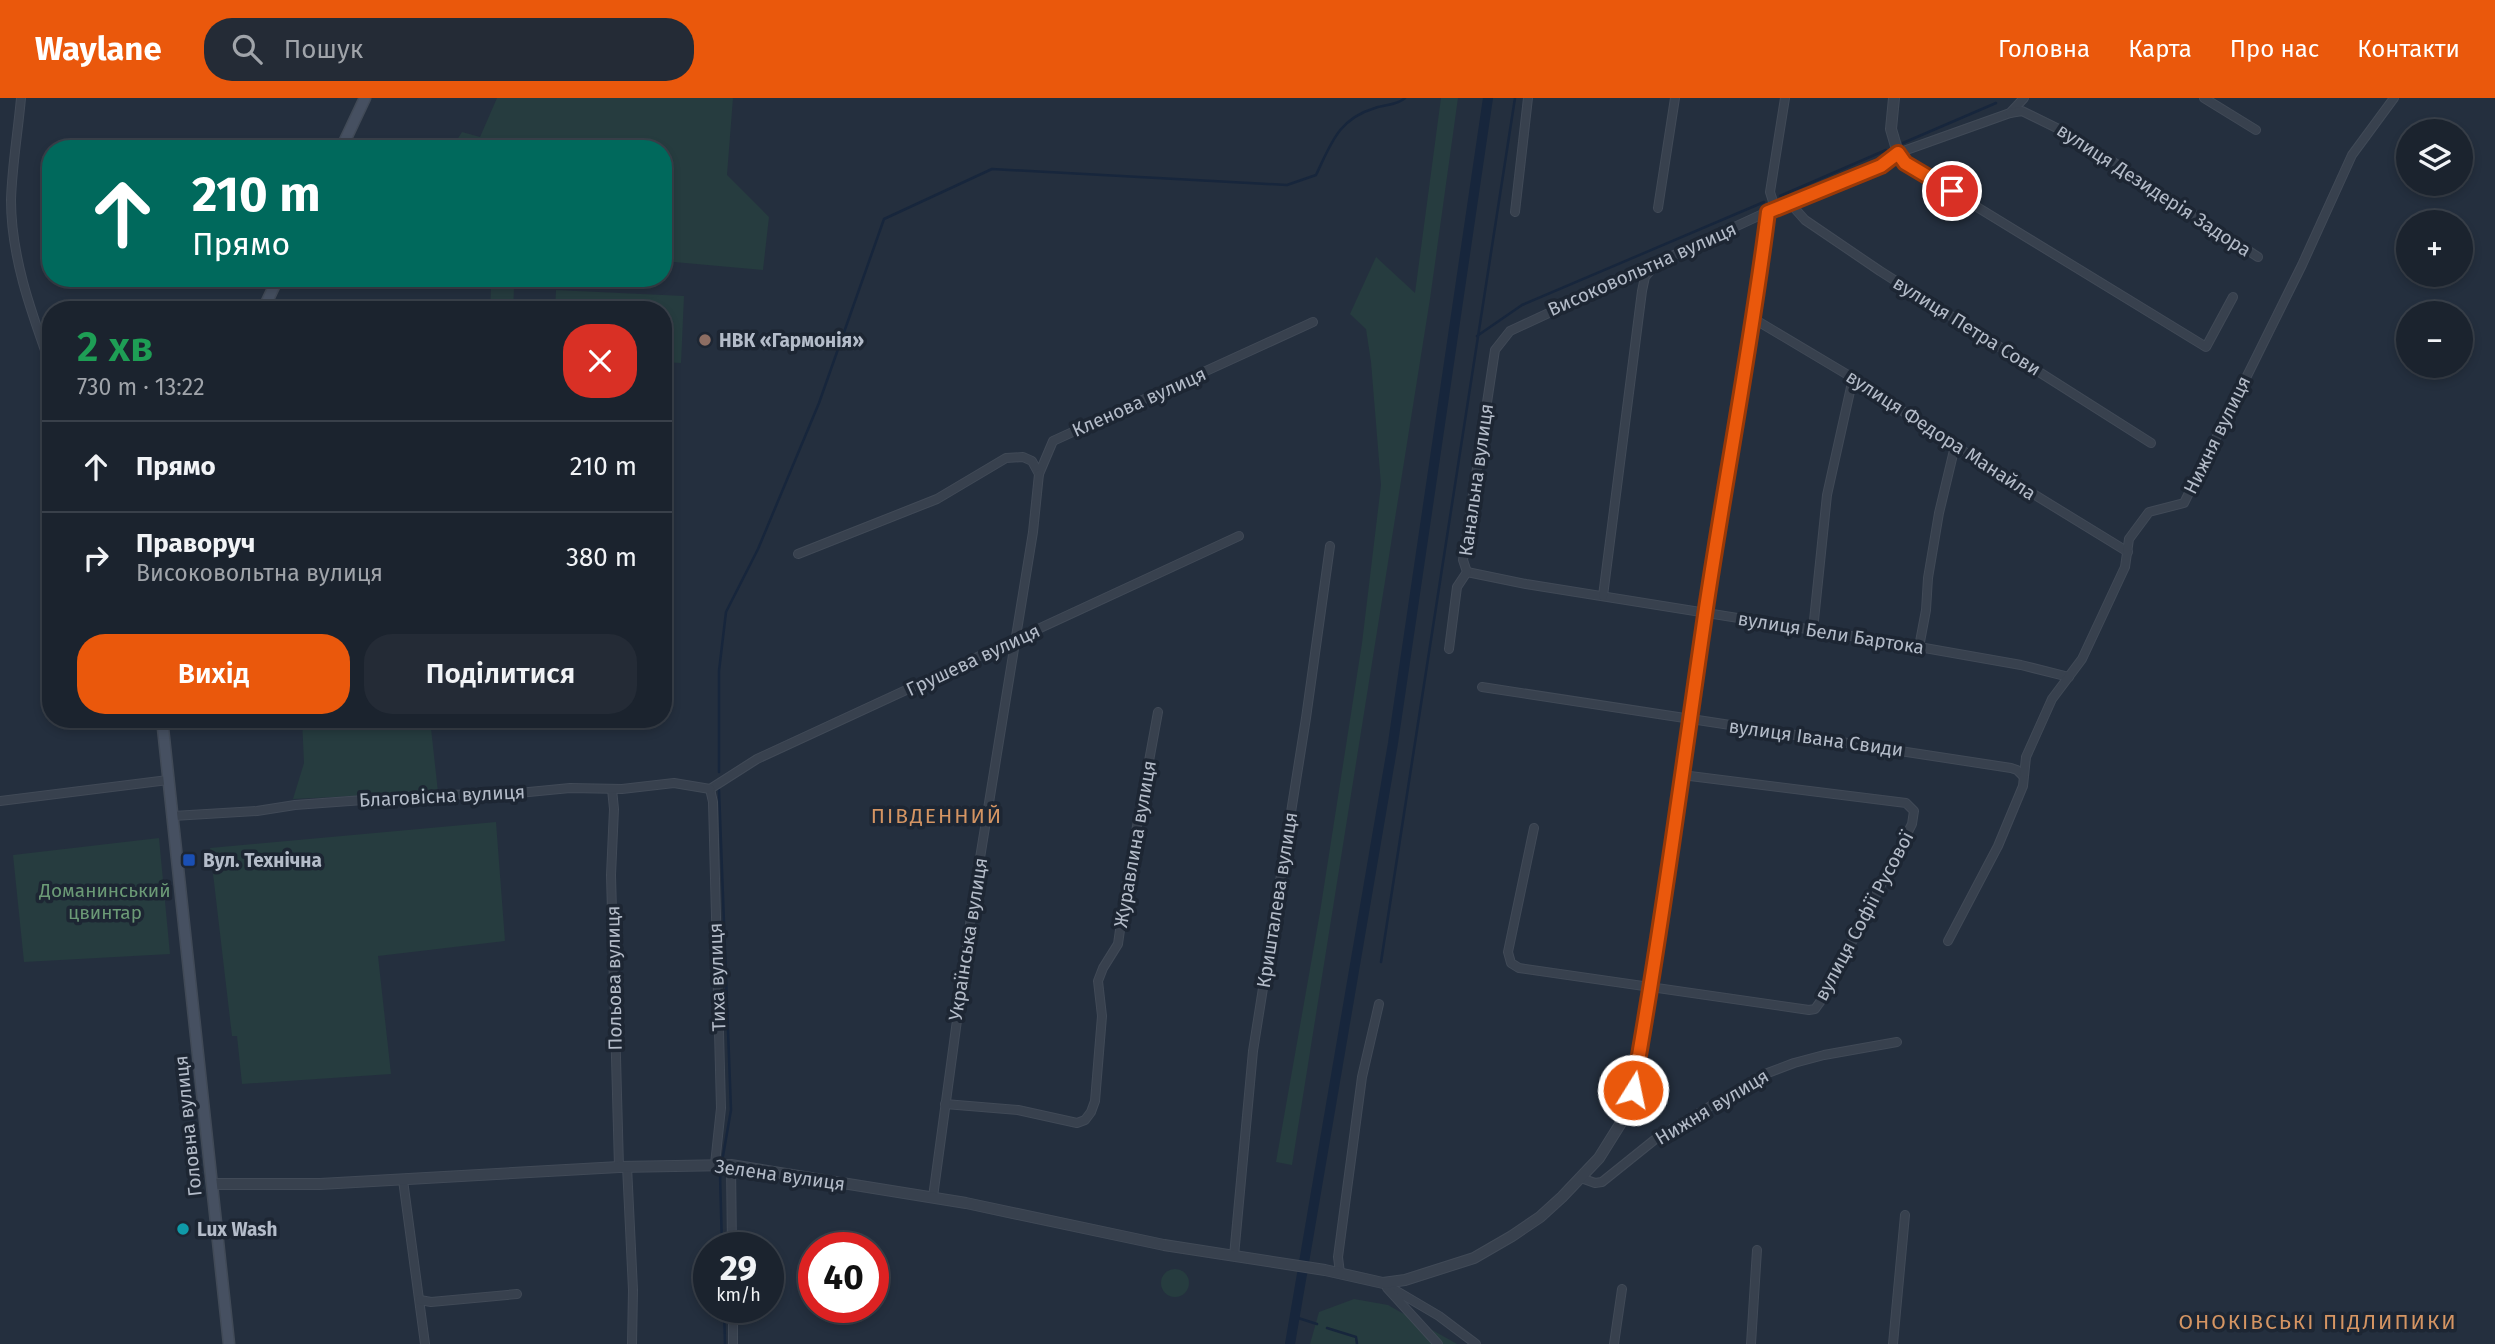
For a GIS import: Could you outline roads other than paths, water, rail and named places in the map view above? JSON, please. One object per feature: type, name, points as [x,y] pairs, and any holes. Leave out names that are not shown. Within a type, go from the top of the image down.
[{"type":"main road","points":[[345,140],[365,98]]},
{"type":"main road","name":"Головна вулиця","points":[[163,728],[229,1344]]},
{"type":"street","points":[[22,98],[11,200],[13,228],[24,291],[42,342]]},
{"type":"street","points":[[1515,212],[1528,98]]},
{"type":"street","points":[[1658,208],[1675,98]]},
{"type":"street","points":[[1383,1283],[1428,1274],[1489,1250],[1540,1217],[1581,1178],[1614,1137],[1624,1118],[1633,1090],[1650,987],[1706,613],[1772,210],[1770,192],[1785,98]]},
{"type":"street","points":[[1894,98],[1891,129],[1898,153],[1905,163],[2206,347],[2233,297]]},
{"type":"street","name":"Високовольтна вулиця","points":[[1495,350],[1510,331],[1789,202],[1881,166],[1898,153],[2010,113],[2024,98]]},
{"type":"street","points":[[2204,98],[2256,130]]},
{"type":"street","name":"Нижня вулиця","points":[[1948,941],[1998,846],[2023,786],[2026,757],[2045,721],[2052,699],[2082,659],[2125,567],[2129,540],[2149,512],[2184,503],[2302,265],[2352,155],[2394,98]]},
{"type":"street","name":"вулиця Дезидерія Задора","points":[[2010,113],[2022,111],[2075,137],[2258,257]]},
{"type":"street","name":"вулиця Петра Сови","points":[[1789,202],[1805,220],[1880,271],[2151,443]]},
{"type":"street","points":[[1603,596],[1642,291],[1645,277],[1656,263]]},
{"type":"street","name":"вулиця Федора Манайла","points":[[1754,319],[1853,378],[1955,446],[2128,552]]},
{"type":"street","name":"Кленова вулиця","points":[[1039,474],[1053,441],[1313,322]]},
{"type":"street","name":"Канальна вулиця","points":[[1449,649],[1457,587],[1467,572],[1463,560],[1495,350]]},
{"type":"street","points":[[1813,630],[1827,495],[1853,378]]},
{"type":"street","points":[[1919,647],[1939,513],[1955,446]]},
{"type":"street","points":[[798,554],[927,503],[1006,458],[1023,457],[1032,461],[1039,474]]},
{"type":"street","name":"Українська вулиця","points":[[933,1198],[974,895],[1033,532],[1039,474]]},
{"type":"street","name":"Грушева вулиця","points":[[710,789],[757,760],[1238,536]]},
{"type":"street","name":"Кришталева вулиця","points":[[1234,1256],[1253,1051],[1306,718],[1330,546]]},
{"type":"street","name":"вулиця Бели Бартока","points":[[1467,572],[1919,647],[2021,665],[2069,677]]},
{"type":"street","name":"вулиця Івана Свиди","points":[[1482,687],[2011,768],[2023,776]]},
{"type":"street","name":"Журавлина вулиця","points":[[946,1104],[1018,1110],[1077,1123],[1085,1120],[1091,1112],[1098,1079],[1102,1016],[1098,981],[1118,944],[1158,712]]},
{"type":"street","name":"вулиця Софії Русової","points":[[1650,987],[1815,1009],[1825,995],[1914,817],[1914,811],[1906,803],[1682,775]]},
{"type":"street","points":[[0,801],[168,780]]},
{"type":"street","name":"Благовісна вулиця","points":[[173,816],[432,795],[508,794],[590,787],[612,789],[674,783],[710,789]]},
{"type":"street","name":"Польова вулиця","points":[[612,789],[614,809],[611,875],[622,1166],[634,1290],[632,1344]]},
{"type":"street","name":"Тиха вулиця","points":[[710,789],[713,802],[721,1108],[715,1164]]},
{"type":"street","points":[[1534,828],[1508,952],[1511,962],[1519,968],[1650,987]]},
{"type":"street","points":[[1340,1273],[1338,1257],[1362,1077],[1379,1004]]},
{"type":"street","name":"Нижня вулиця","points":[[1581,1178],[1595,1183],[1602,1182],[1658,1137],[1780,1067],[1824,1055],[1897,1042]]},
{"type":"street","points":[[731,1165],[732,1232]]},
{"type":"street","name":"Зелена вулиця","points":[[212,1184],[320,1184],[622,1166],[731,1165],[1015,1212],[1164,1245],[1325,1270],[1383,1283]]},
{"type":"street","points":[[403,1180],[425,1344]]},
{"type":"street","points":[[1893,1344],[1905,1215]]},
{"type":"street","points":[[1751,1344],[1757,1250]]},
{"type":"street","points":[[1383,1283],[1438,1344]]},
{"type":"street","points":[[1383,1283],[1439,1316],[1476,1344]]},
{"type":"street","points":[[1615,1344],[1622,1289]]},
{"type":"street","points":[[420,1300],[517,1294]]},
{"type":"street","points":[[733,1323],[733,1344]]},
{"type":"waterway","points":[[719,772],[719,671],[726,612],[758,549],[819,403],[884,219],[992,169],[1287,185],[1316,175],[1337,134],[1352,119],[1405,98]]},
{"type":"waterway","points":[[1290,1344],[1393,743],[1488,98]]},
{"type":"waterway","points":[[1381,962],[1515,98]]},
{"type":"waterway","points":[[1903,143],[1996,103]]},
{"type":"waterway","points":[[1780,196],[1886,150]]},
{"type":"waterway","points":[[1477,336],[1522,305],[1764,202]]},
{"type":"waterway","points":[[719,790],[731,1110],[723,1156]]},
{"type":"waterway","points":[[720,1173],[722,1232]]},
{"type":"waterway","points":[[1295,1317],[1317,1324]]},
{"type":"waterway","points":[[724,1323],[725,1344]]},
{"type":"waterway","points":[[1327,1328],[1356,1337],[1357,1344]]},
{"type":"place","name":"НВК «Гармонія»","points":[[705,340]]},
{"type":"place","name":"Вул. Технічна","points":[[189,860]]},
{"type":"place","name":"Lux Wash","points":[[183,1229]]},
{"type":"district","name":"ПІВДЕННИЙ","points":[[937,816]]},
{"type":"district","name":"ОНОКІВСЬКІ ПІДЛИПИКИ","points":[[2318,1322]]},
{"type":"park label","name":"Доманинський цвинтар","points":[[105,901]]}]
